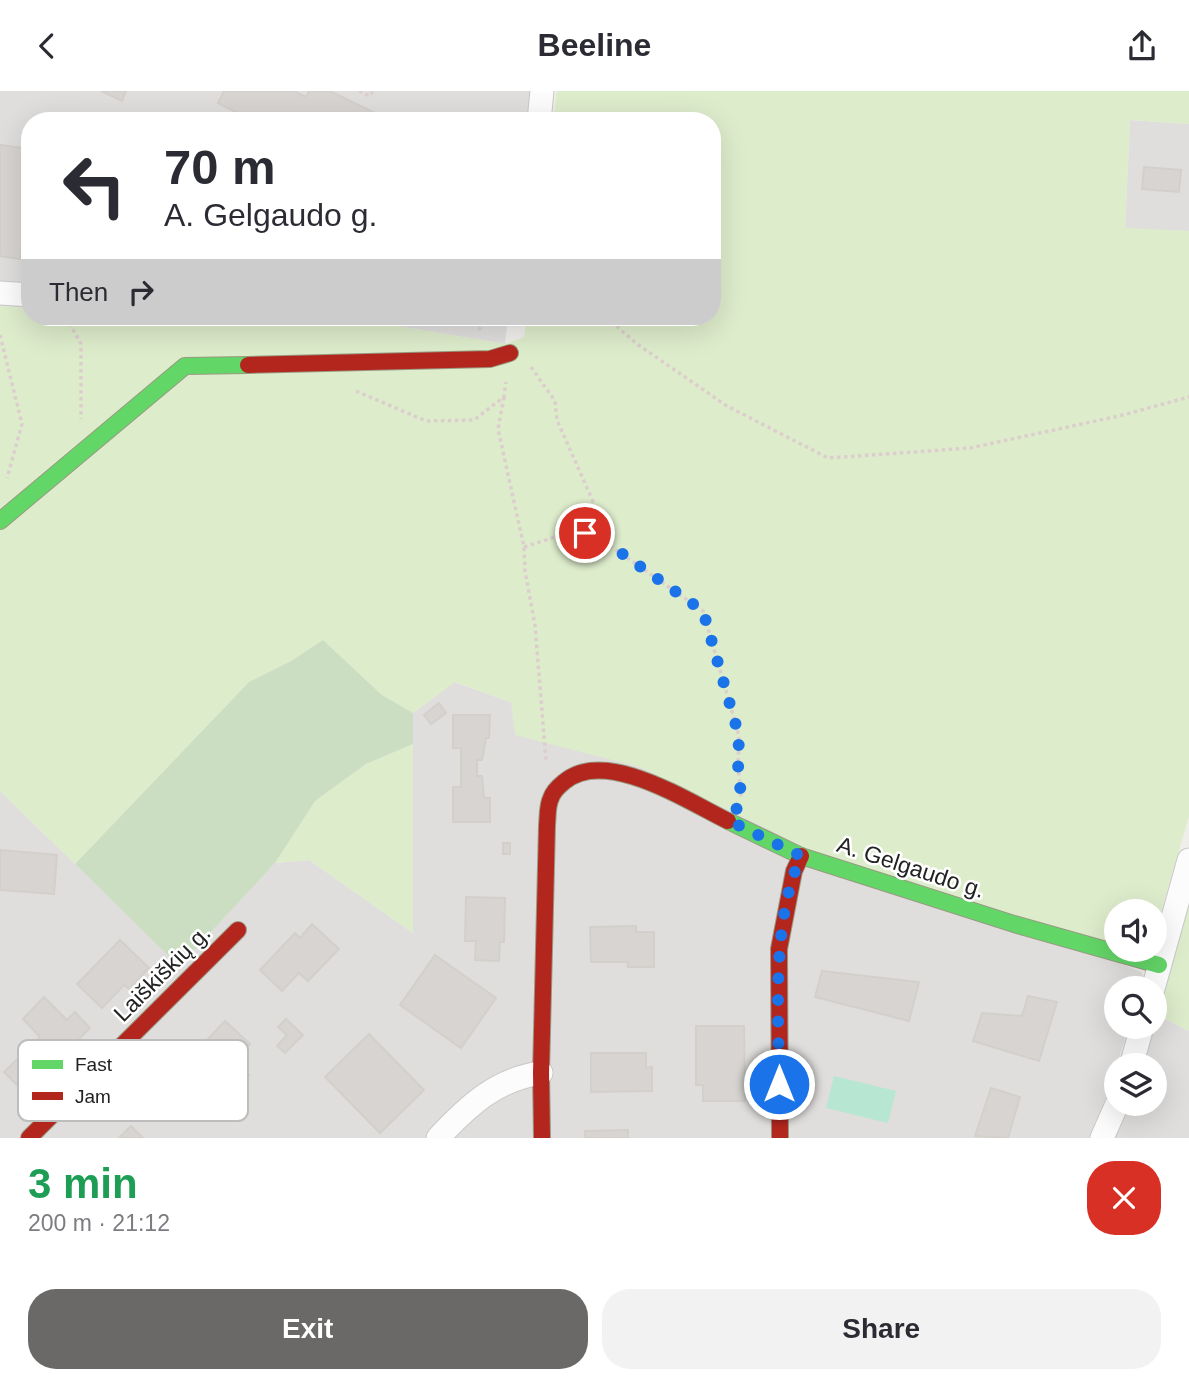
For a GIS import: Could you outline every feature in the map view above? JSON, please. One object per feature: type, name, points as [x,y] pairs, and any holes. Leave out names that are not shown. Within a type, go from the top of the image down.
[{"type":"street","points":[[540,112],[542,91]]},
{"type":"street","points":[[0,293],[21,294]]},
{"type":"street","points":[[0,521],[185,366],[490,359],[510,353]]},
{"type":"street","name":"A. Gelgaudo g.","points":[[541,1138],[547,825],[551,797],[562,783],[579,771],[596,768],[639,778],[801,856],[1014,924],[1159,965]]},
{"type":"street","points":[[780,1138],[779,949],[794,871],[801,856]]},
{"type":"street","points":[[1156,976],[1189,860]]},
{"type":"street","name":"Laiškiškių g.","points":[[127,1040],[238,930]]},
{"type":"street","points":[[438,1138],[464,1110],[498,1085],[521,1075],[541,1073]]},
{"type":"street","points":[[1102,1138],[1111,1116]]},
{"type":"street","name":"Laiškiškių g.","points":[[29,1138],[46,1121]]},
{"type":"path","points":[[359,91],[370,96],[373,91]]},
{"type":"path","points":[[71,326],[81,344],[82,452]]},
{"type":"path","points":[[616,326],[637,344],[727,405],[828,458],[970,448],[1119,416],[1189,397]]},
{"type":"path","points":[[0,335],[22,424],[4,491]]},
{"type":"path","points":[[510,353],[534,369],[555,401],[557,420],[610,545]]},
{"type":"path","points":[[504,397],[498,429],[524,547],[525,571],[535,625],[548,773]]},
{"type":"path","points":[[524,547],[568,533],[585,533],[610,545],[703,611],[739,736],[741,796],[732,822]]},
{"type":"shaded area","points":[[0,91],[533,91],[531,112],[21,112],[21,307],[0,306]]},
{"type":"shaded area","points":[[1130,120],[1189,124],[1189,231],[1125,229]]},
{"type":"shaded area","points":[[397,326],[507,326],[505,344]]},
{"type":"shaded area","points":[[454,682],[511,702],[640,767],[1104,957],[1104,962],[1117,962],[1141,972],[1143,976],[1104,976],[1104,1039],[1125,1039],[1120,1053],[1104,1053],[1104,1103],[1089,1138],[0,1138],[0,791],[179,965],[275,863],[309,860],[413,933],[413,713]]},
{"type":"shaded area","points":[[1167,1020],[1189,1031],[1189,1138],[1114,1138],[1123,1116],[1167,1116],[1167,1053],[1145,1053],[1149,1039],[1167,1039]]},
{"type":"green space","points":[[557,91],[1189,91],[1189,124],[1130,120],[1125,228],[1189,231],[1189,816],[1165,899],[1104,899],[1104,943],[810,850],[640,767],[515,735],[511,702],[455,682],[413,713],[382,695],[323,640],[291,661],[249,682],[75,864],[0,791],[0,306],[21,307],[21,326],[397,326],[505,344],[524,337],[526,326],[721,326],[721,112],[554,112]]},
{"type":"green space","points":[[323,640],[382,695],[413,713],[413,744],[366,764],[315,801],[275,863],[179,966],[75,864],[249,682],[291,661]]},
{"type":"green space","points":[[413,744],[413,933],[309,860],[275,863],[315,801],[366,764]]},
{"type":"green space","points":[[1189,894],[1189,1031],[1167,1020],[1167,977]]},
{"type":"green space","points":[[834,1076],[896,1091],[888,1123],[826,1108]]},
{"type":"building","points":[[101,91],[126,91],[122,101]]},
{"type":"building","points":[[224,91],[294,91],[306,97],[309,91],[330,91],[373,112],[236,112],[218,103]]},
{"type":"building","points":[[0,145],[21,148],[21,251],[20,259],[0,256]]},
{"type":"building","points":[[1144,167],[1181,170],[1179,192],[1142,189]]},
{"type":"building","points":[[439,703],[446,713],[431,724],[424,715]]},
{"type":"building","points":[[453,715],[490,715],[489,738],[486,738],[482,760],[477,760],[477,776],[482,776],[484,798],[490,798],[490,822],[453,822],[453,787],[461,787],[461,748],[453,748]]},
{"type":"building","points":[[503,843],[510,843],[510,854],[503,854]]},
{"type":"building","points":[[0,850],[57,855],[54,894],[0,890]]},
{"type":"building","points":[[466,897],[505,898],[504,942],[500,942],[499,961],[475,960],[476,941],[465,941]]},
{"type":"building","points":[[312,924],[339,949],[308,981],[299,973],[282,991],[260,970],[295,933],[300,938]]},
{"type":"building","points":[[636,926],[636,932],[654,932],[654,967],[628,967],[627,962],[591,962],[590,927]]},
{"type":"building","points":[[120,940],[149,968],[129,989],[124,985],[102,1008],[77,984]]},
{"type":"building","points":[[435,955],[496,998],[461,1048],[400,1005]]},
{"type":"building","points":[[822,971],[919,982],[909,1021],[815,997]]},
{"type":"building","points":[[1028,996],[1057,1002],[1039,1061],[973,1041],[982,1013],[1022,1016]]},
{"type":"building","points":[[44,997],[67,1020],[75,1012],[90,1028],[78,1040],[37,1040],[40,1037],[23,1019]]},
{"type":"building","points":[[286,1019],[303,1035],[285,1053],[277,1046],[287,1035],[278,1027]]},
{"type":"building","points":[[225,1021],[246,1040],[207,1040]]},
{"type":"building","points":[[696,1026],[744,1026],[745,1101],[703,1101],[703,1085],[696,1085]]},
{"type":"building","points":[[369,1034],[424,1090],[380,1133],[325,1077]]},
{"type":"building","points":[[591,1053],[646,1053],[646,1068],[652,1067],[652,1091],[591,1092]]},
{"type":"building","points":[[18,1058],[18,1086],[4,1072]]},
{"type":"building","points":[[991,1088],[1020,1097],[1008,1138],[975,1136]]},
{"type":"building","points":[[131,1126],[143,1138],[119,1138]]},
{"type":"building","points":[[628,1130],[628,1138],[585,1138],[585,1131]]},
{"type":"traffic: fast","points":[[0,521],[185,366],[248,365]]},
{"type":"traffic: fast","points":[[728,821],[801,856],[1014,924],[1159,965]]},
{"type":"traffic: jam","points":[[248,365],[490,359],[510,353]]},
{"type":"traffic: jam","points":[[542,1138],[547,825],[553,794],[564,782],[581,773],[601,771],[623,774],[669,791],[728,821]]},
{"type":"traffic: jam","points":[[780,1138],[779,949],[794,871],[801,856]]},
{"type":"traffic: jam","points":[[127,1040],[238,930]]},
{"type":"traffic: jam","points":[[29,1138],[46,1121]]},
{"type":"route","points":[[585,533],[610,545],[703,611],[739,736],[741,796],[732,822],[801,856],[794,871],[779,949],[779,1084]]}]
